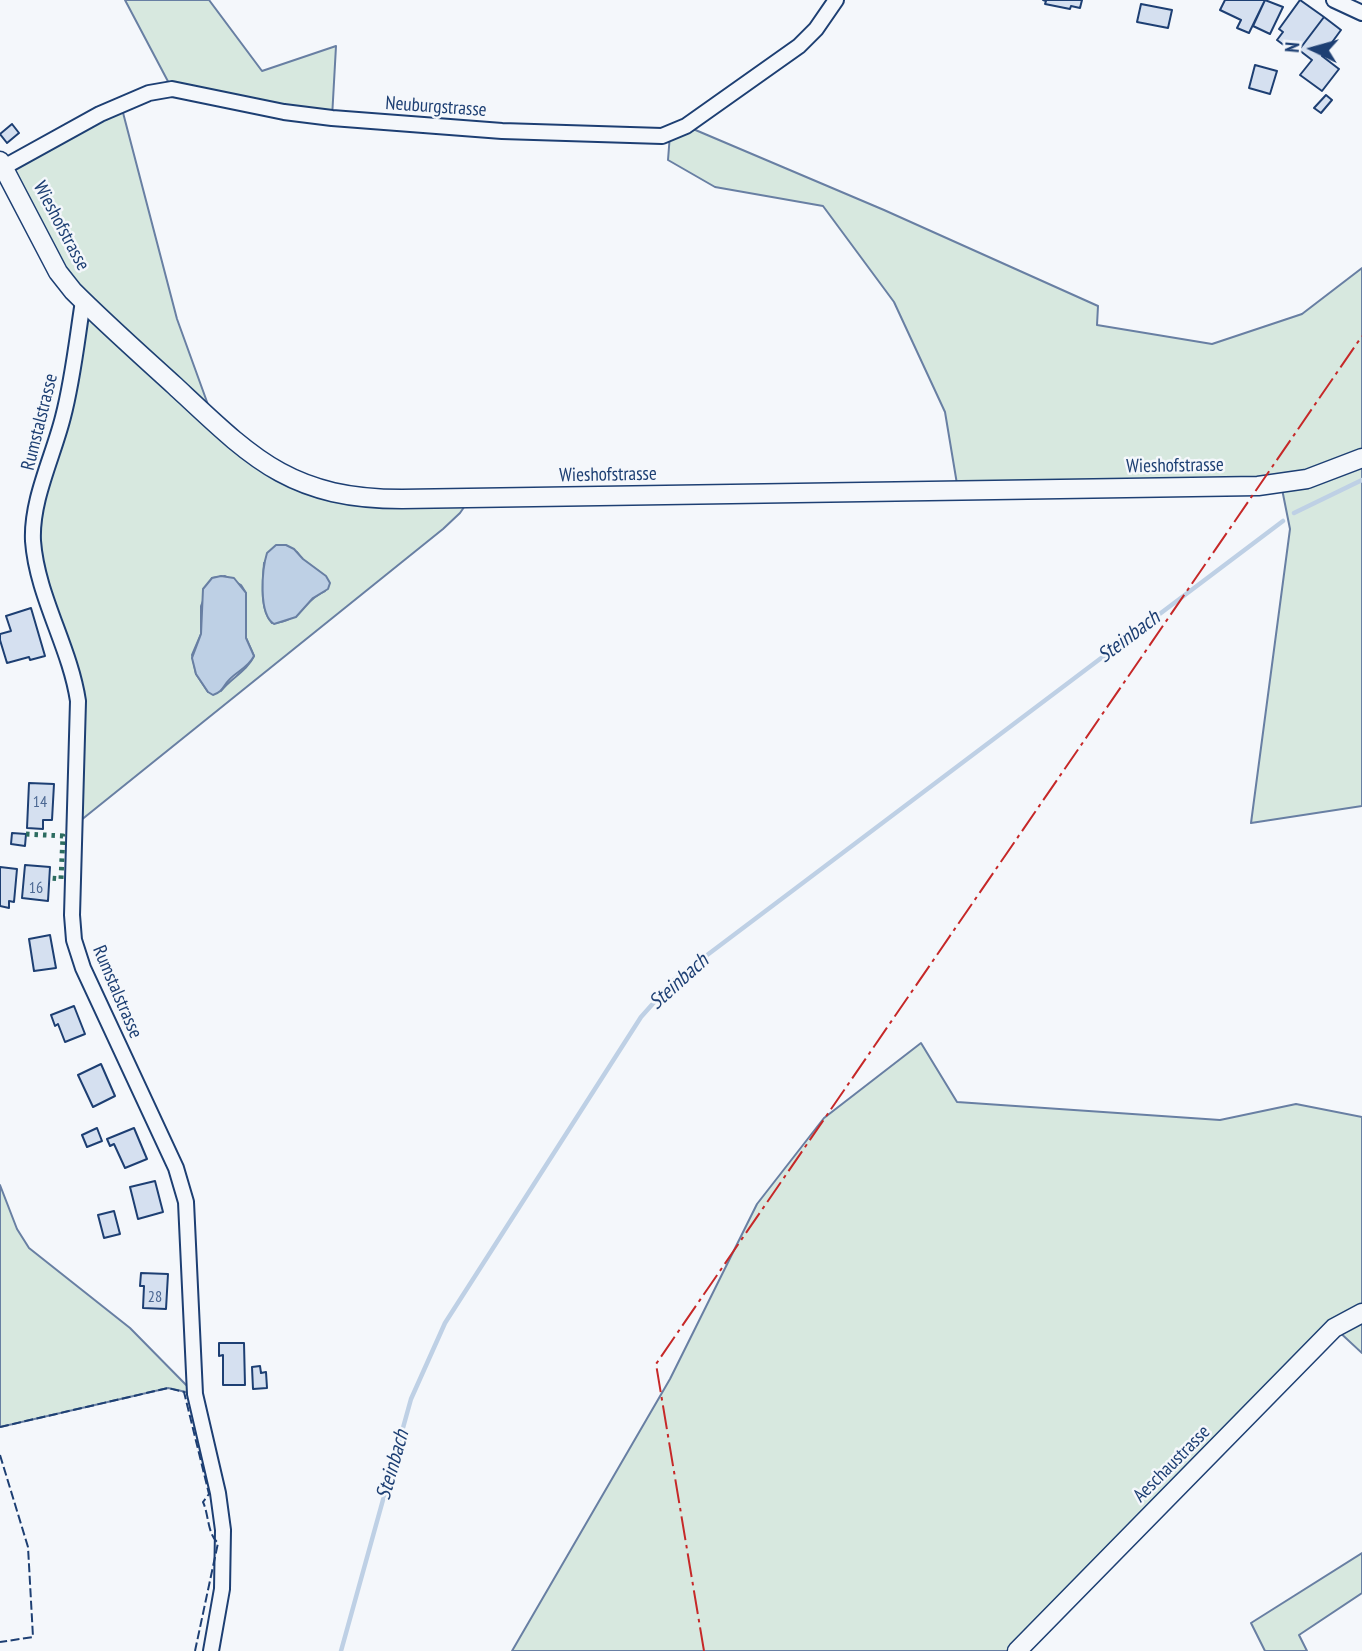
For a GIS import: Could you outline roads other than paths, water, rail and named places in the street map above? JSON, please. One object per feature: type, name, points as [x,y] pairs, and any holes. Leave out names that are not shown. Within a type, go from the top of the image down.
[{"type":"street","name":"Neuburgstrasse","points":[[2,164],[100,114],[149,93],[172,89],[284,112],[332,118],[488,130],[662,136],[686,125],[799,46],[816,29],[836,0]]},
{"type":"street","points":[[1334,0],[1362,13]]},
{"type":"street","name":"Wieshofstrasse","points":[[2,164],[58,272],[83,300],[256,458],[300,482],[354,497],[402,499],[1258,486],[1307,479],[1362,458]]},
{"type":"street","name":"Rumstalstrasse","points":[[83,300],[68,397],[34,518],[34,548],[73,676],[78,701],[72,915],[74,940],[90,985],[177,1168],[186,1202],[195,1394],[215,1479],[223,1530],[222,1589],[211,1651]]},
{"type":"street","name":"Aeschaustrasse","points":[[1017,1651],[1335,1328],[1362,1313]]},
{"type":"water","points":[[276,545],[286,545],[294,549],[326,576],[330,583],[328,589],[313,598],[296,617],[274,624],[265,611],[263,580],[267,553]]},
{"type":"water","points":[[212,578],[234,578],[246,593],[246,638],[254,656],[221,691],[213,695],[196,674],[192,658],[201,634],[203,589]]},
{"type":"waterway","name":"Steinbach","points":[[1294,513],[1362,480]]},
{"type":"waterway","name":"Steinbach","points":[[341,1651],[411,1399],[445,1323],[641,1017],[674,980],[1283,521]]}]
